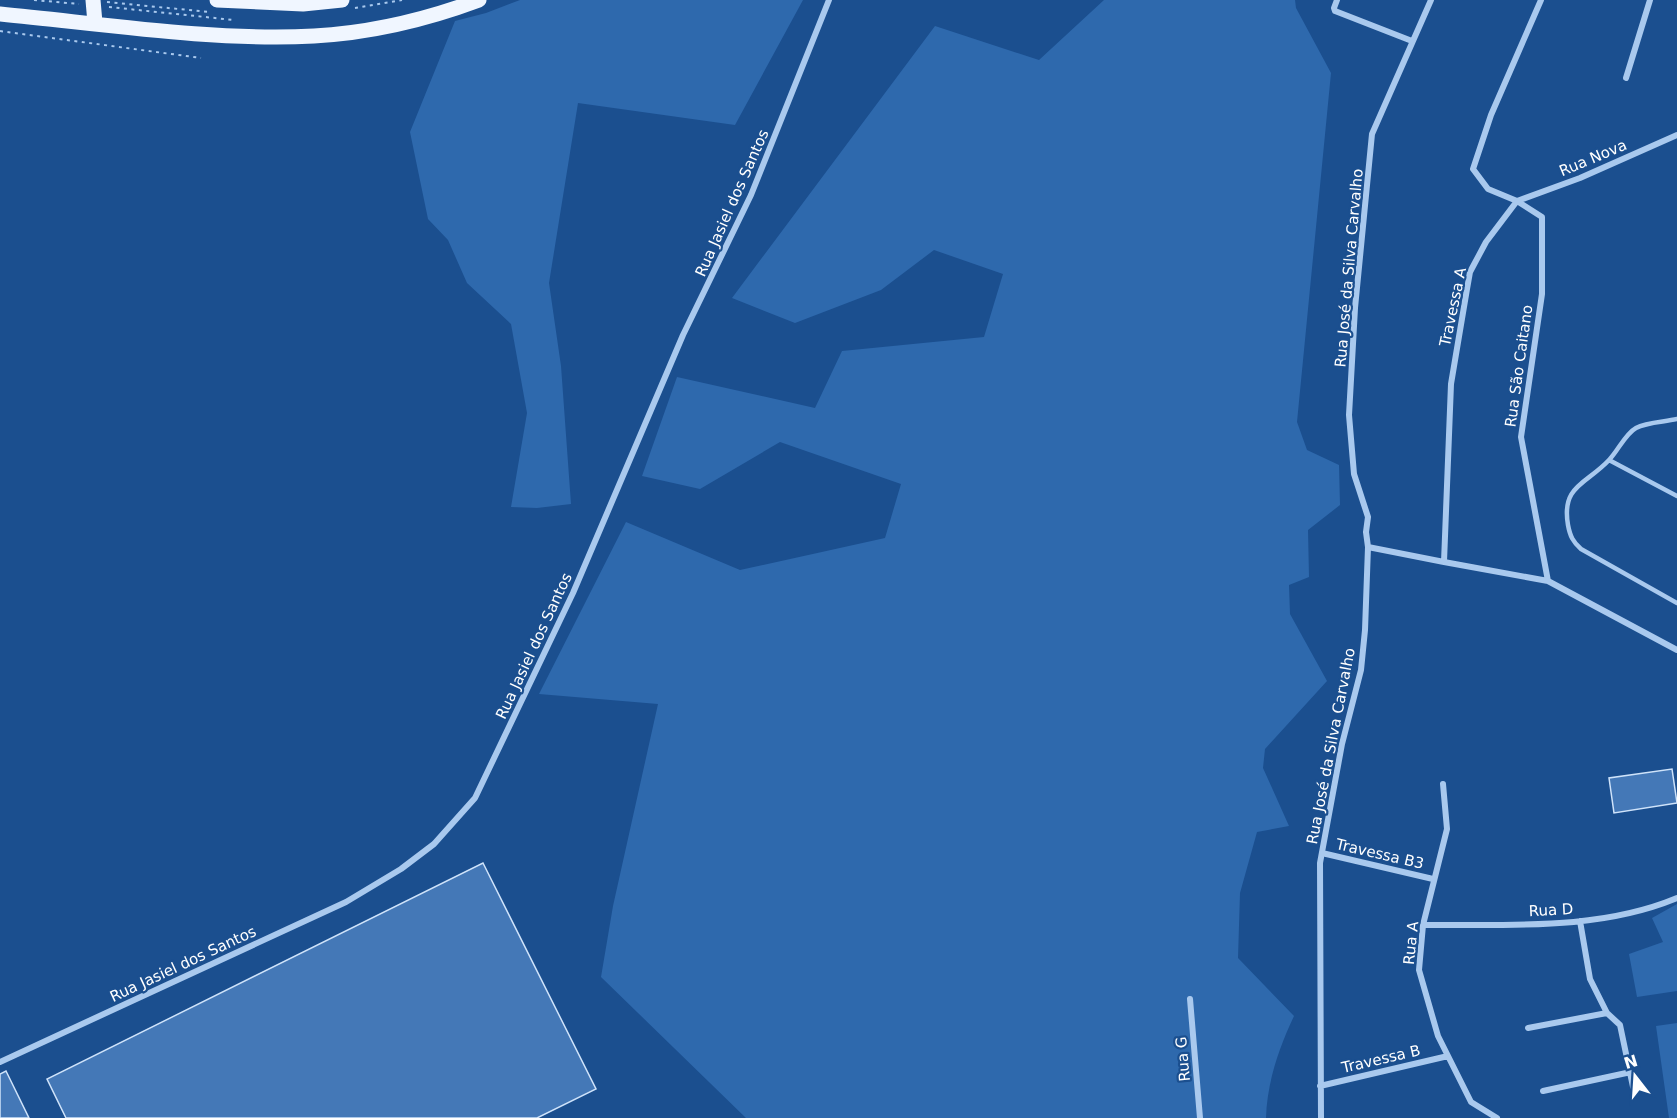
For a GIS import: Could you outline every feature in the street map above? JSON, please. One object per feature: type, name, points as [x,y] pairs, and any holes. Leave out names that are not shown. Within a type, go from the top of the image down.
[{"type":"main road","points":[[8,0],[0,13],[258,37],[317,36],[371,29],[479,0]]},
{"type":"main road","points":[[93,0],[95,23]]},
{"type":"main road","points":[[217,0],[303,4],[342,0]]},
{"type":"street","name":"Rua Jasiel dos Santos","points":[[0,1062],[346,902],[402,869],[434,844],[474,798],[573,593],[683,335],[751,195],[829,0]]},
{"type":"street","points":[[1336,0],[1334,9],[1412,41]]},
{"type":"street","name":"Rua José da Silva Carvalho","points":[[1320,1118],[1320,862],[1342,744],[1361,670],[1368,547],[1366,532],[1368,517],[1354,474],[1350,422],[1356,298],[1372,134],[1431,0]]},
{"type":"street","points":[[1517,201],[1488,189],[1473,169],[1491,115],[1540,0]]},
{"type":"street","points":[[1626,78],[1650,0]]},
{"type":"street","name":"Rua Nova","points":[[1517,201],[1580,178],[1677,135]]},
{"type":"street","name":"Travessa A","points":[[1444,562],[1451,384],[1470,272],[1481,250],[1517,201]]},
{"type":"street","name":"Rua São Caitano","points":[[1517,201],[1542,218],[1542,294],[1521,437],[1548,581]]},
{"type":"street","points":[[1368,547],[1548,581],[1677,650]]},
{"type":"street","name":"Rua A","points":[[1443,784],[1447,829],[1423,925],[1419,970],[1438,1036],[1470,1102],[1497,1118]]},
{"type":"street","name":"Travessa B3","points":[[1322,853],[1433,879]]},
{"type":"street","name":"Rua D","points":[[1423,925],[1557,924],[1630,914],[1677,898]]},
{"type":"street","points":[[1580,921],[1590,979],[1607,1013],[1620,1025],[1633,1087]]},
{"type":"street","name":"Rua G","points":[[1190,999],[1200,1118]]},
{"type":"street","points":[[1528,1028],[1607,1013]]},
{"type":"street","name":"Travessa B","points":[[1320,1086],[1448,1056]]},
{"type":"street","points":[[1543,1090],[1631,1072]]},
{"type":"lane","points":[[1677,419],[1635,428],[1609,460],[1570,496],[1567,504],[1570,536],[1574,543],[1587,554],[1677,603]]},
{"type":"lane","points":[[1609,460],[1677,496]]},
{"type":"path","points":[[0,31],[201,58]]},
{"type":"shaded area","points":[[520,0],[803,0],[735,125],[578,103],[549,283],[561,366],[571,504],[537,508],[511,507],[527,413],[511,324],[467,283],[448,240],[428,219],[410,132],[455,21],[486,13]]},
{"type":"shaded area","points":[[1104,0],[1295,0],[1296,8],[1331,73],[1297,422],[1307,450],[1339,465],[1340,505],[1308,530],[1309,577],[1289,585],[1290,614],[1327,681],[1265,749],[1263,768],[1289,826],[1257,832],[1240,893],[1238,958],[1294,1016],[1275,1066],[1266,1118],[746,1118],[601,977],[613,906],[658,704],[539,694],[626,522],[740,570],[885,538],[901,484],[780,442],[700,489],[642,476],[677,377],[815,408],[842,351],[984,337],[1003,274],[934,250],[881,290],[795,323],[732,298],[935,26],[1039,60]]},
{"type":"shaded area","points":[[1677,904],[1677,991],[1637,997],[1629,954],[1663,942],[1652,918]]},
{"type":"shaded area","points":[[1677,1023],[1677,1118],[1669,1118],[1656,1026]]},
{"type":"building","points":[[1672,769],[1677,803],[1614,813],[1609,778]]},
{"type":"building","points":[[483,863],[596,1089],[537,1118],[66,1118],[47,1079]]},
{"type":"building","points":[[6,1071],[29,1118],[0,1118],[0,1074]]}]
